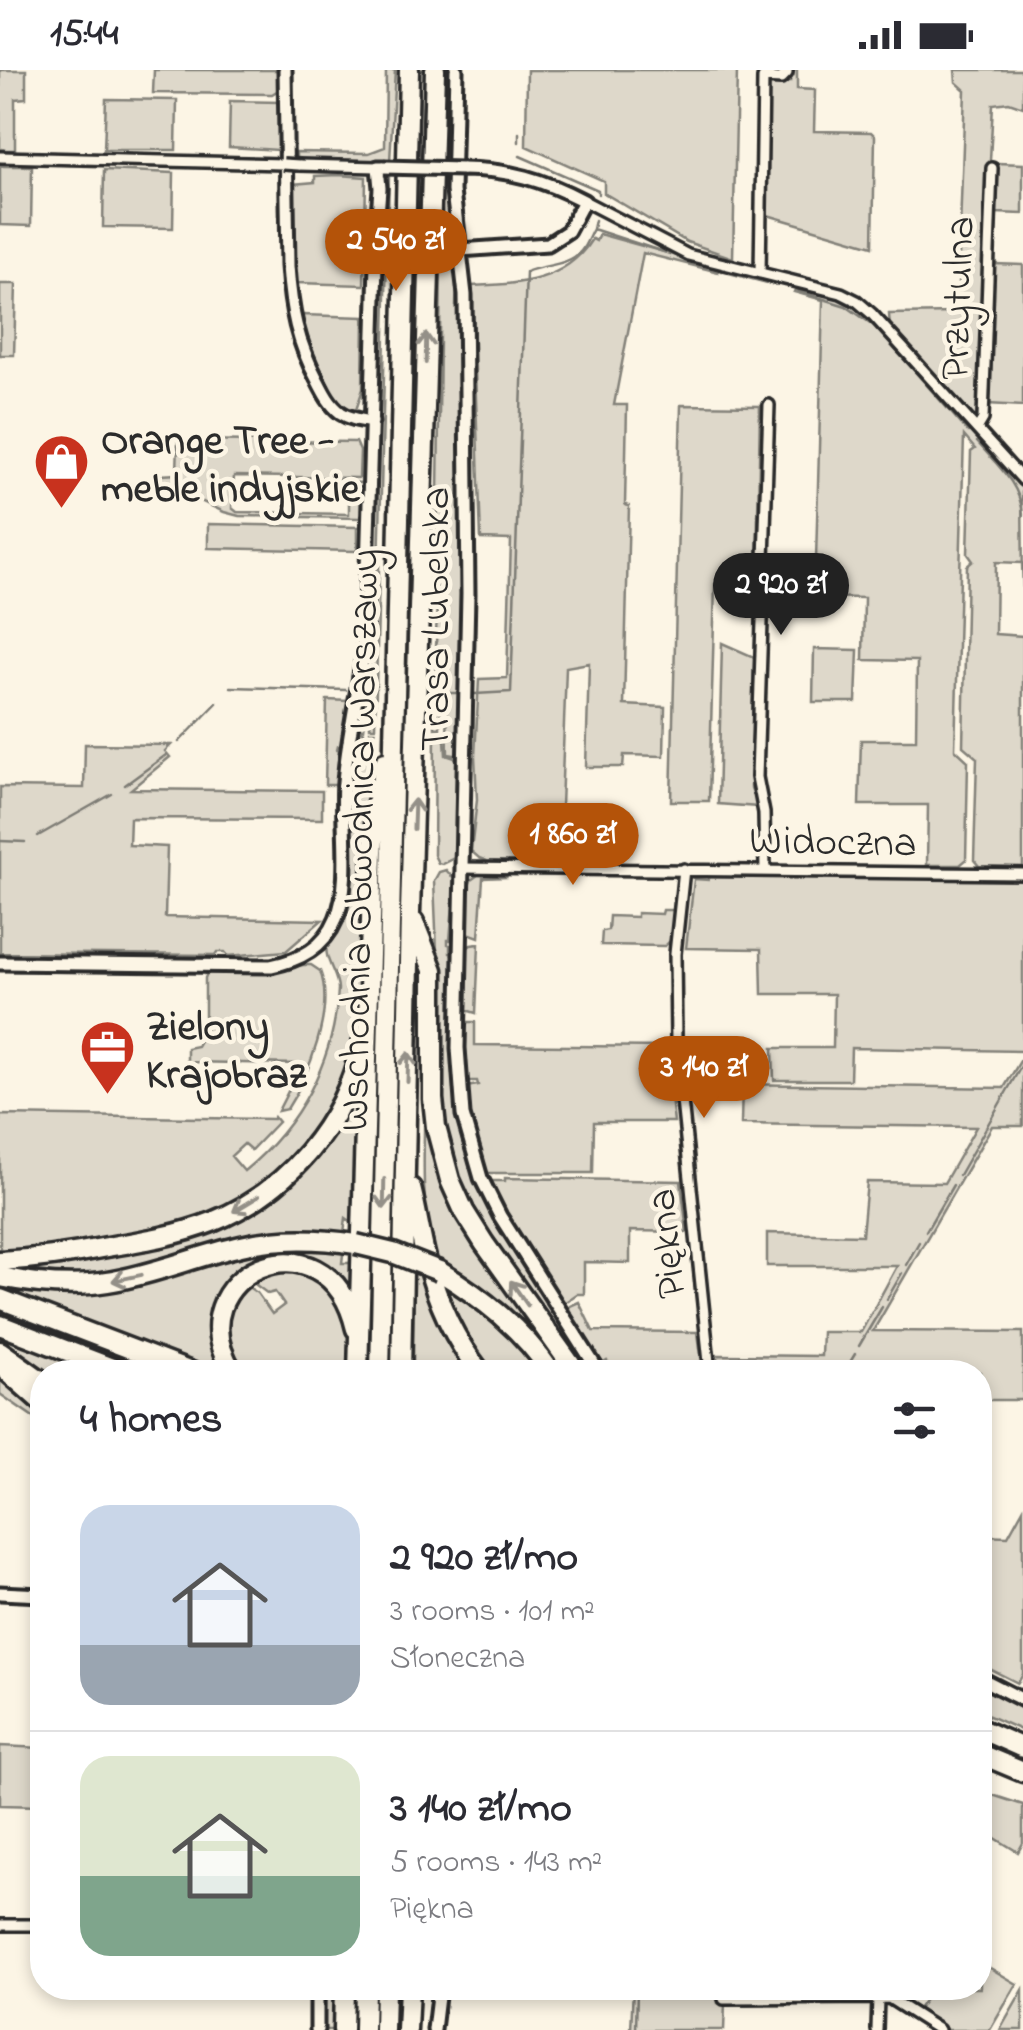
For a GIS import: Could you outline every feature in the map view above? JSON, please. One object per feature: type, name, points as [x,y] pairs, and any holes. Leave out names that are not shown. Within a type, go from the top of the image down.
[{"type":"highway","name":"Wschodnia Obwodnica Warszawy","points":[[380,1360],[410,70]]},
{"type":"highway","name":"Wschodnia Obwodnica Warszawy","points":[[400,1360],[434,70]]},
{"type":"highway","points":[[358,1360],[376,808],[394,712]]},
{"type":"highway","points":[[410,912],[433,970],[436,1126],[450,1180],[484,1243],[567,1360]]},
{"type":"highway","points":[[0,1261],[61,1255],[185,1231],[238,1210],[267,1191],[307,1154],[338,1109],[358,1061],[367,1011]]},
{"type":"highway","points":[[404,1165],[438,1297],[472,1360]]},
{"type":"highway","points":[[0,1277],[80,1285],[134,1277],[269,1241],[312,1239],[356,1244],[439,1271],[498,1312],[541,1360]]},
{"type":"highway","points":[[226,1360],[218,1338],[222,1305],[240,1280],[254,1270],[284,1262],[300,1263],[336,1284],[352,1313],[359,1347]]},
{"type":"highway","points":[[0,1299],[160,1360]]},
{"type":"highway","points":[[0,1325],[91,1360]]},
{"type":"highway","points":[[0,1352],[30,1373]]},
{"type":"highway","points":[[0,1365],[30,1391]]},
{"type":"highway","points":[[992,1734],[1023,1748]]},
{"type":"highway","points":[[992,1758],[1023,1772]]},
{"type":"highway","points":[[343,2030],[344,2000]]},
{"type":"highway","points":[[364,2030],[365,2000]]},
{"type":"highway","points":[[384,2030],[385,2000]]},
{"type":"highway","points":[[408,2030],[409,2000]]},
{"type":"street","points":[[285,70],[288,266],[298,339],[331,404],[349,417],[372,422]]},
{"type":"street","name":"Trasa Lubelska","points":[[456,70],[453,191],[465,295],[468,580],[458,1066],[461,1102],[481,1178],[500,1216],[590,1360]]},
{"type":"street","points":[[760,274],[763,78],[781,79],[787,70]]},
{"type":"street","points":[[0,157],[496,170],[526,176],[556,186],[688,254],[841,293],[864,306],[1023,480]]},
{"type":"street","name":"Trasa Lubelska","points":[[0,963],[271,966],[306,955],[325,938],[336,920],[343,890],[346,769],[366,638],[381,167]]},
{"type":"street","name":"Przytulna","points":[[977,429],[983,419],[992,168]]},
{"type":"street","points":[[460,250],[548,244],[568,230],[584,201]]},
{"type":"street","points":[[765,870],[764,813],[758,778],[769,406]]},
{"type":"street","name":"Widoczna","points":[[462,868],[1023,874]]},
{"type":"street","name":"Piękna","points":[[684,869],[675,954],[676,1047],[709,1360]]},
{"type":"street","points":[[0,1593],[30,1594]]},
{"type":"street","points":[[992,1684],[1023,1700]]},
{"type":"street","points":[[0,1925],[30,1925]]},
{"type":"street","points":[[317,2000],[317,2030]]},
{"type":"street","points":[[434,2030],[438,2000]]},
{"type":"street","points":[[877,2030],[878,2000]]},
{"type":"street","points":[[894,2000],[939,2030]]},
{"type":"shaded area","points":[[0,70],[26,70],[26,98],[15,99],[15,150],[0,148]]},
{"type":"shaded area","points":[[154,70],[281,70],[280,89],[272,94],[153,93]]},
{"type":"shaded area","points":[[386,70],[395,70],[390,161],[296,160],[296,152],[369,153],[385,147]]},
{"type":"shaded area","points":[[420,70],[425,70],[423,161],[418,161]]},
{"type":"shaded area","points":[[445,70],[452,70],[450,161],[443,161]]},
{"type":"shaded area","points":[[527,70],[737,70],[733,258],[687,242],[604,193],[604,181],[526,146]]},
{"type":"shaded area","points":[[791,70],[797,70],[797,89],[815,90],[814,131],[871,132],[875,136],[873,246],[764,214],[766,82],[790,82]]},
{"type":"shaded area","points":[[955,70],[1023,70],[1023,107],[1009,102],[993,104],[976,423],[890,328],[889,314],[957,313],[965,90],[956,82]]},
{"type":"shaded area","points":[[106,99],[177,100],[176,150],[104,150]]},
{"type":"shaded area","points":[[230,101],[280,102],[278,150],[229,147]]},
{"type":"shaded area","points":[[997,163],[1023,164],[1023,214],[996,213]]},
{"type":"shaded area","points":[[0,166],[32,166],[31,226],[0,225]]},
{"type":"shaded area","points":[[104,170],[174,173],[173,228],[103,227]]},
{"type":"shaded area","points":[[315,176],[366,177],[364,285],[297,283],[293,184],[315,182]]},
{"type":"shaded area","points":[[389,176],[375,727],[365,721],[364,729],[359,729],[367,702],[364,686],[382,229]]},
{"type":"shaded area","points":[[417,178],[422,178],[421,262],[415,262]]},
{"type":"shaded area","points":[[442,178],[448,178],[459,275],[456,306],[461,321],[461,756],[448,754],[447,710],[441,710],[440,728],[435,728]]},
{"type":"shaded area","points":[[599,234],[718,267],[718,272],[643,253],[614,405],[627,405],[625,505],[629,506],[624,705],[665,707],[664,756],[624,755],[623,767],[586,767],[589,663],[566,667],[559,863],[487,861],[471,851],[477,800],[479,679],[507,678],[511,540],[481,539],[472,286],[523,282],[554,273],[581,254],[592,239],[596,241]]},
{"type":"shaded area","points":[[994,264],[1023,265],[1023,406],[988,404]]},
{"type":"shaded area","points":[[0,284],[16,284],[14,355],[0,355]]},
{"type":"shaded area","points":[[798,285],[844,297],[872,319],[1022,486],[1023,588],[1022,563],[996,562],[995,634],[1023,636],[1023,867],[979,866],[974,860],[977,758],[963,746],[967,566],[973,561],[968,554],[971,452],[975,449],[964,436],[955,749],[968,761],[966,860],[960,865],[927,865],[928,805],[859,805],[861,740],[916,740],[917,661],[863,660],[864,598],[815,597],[823,300],[794,292]]},
{"type":"shaded area","points":[[302,315],[364,317],[363,389],[355,413],[333,395],[317,371],[303,331]]},
{"type":"shaded area","points":[[681,405],[760,406],[757,572],[724,571],[724,584],[715,584],[709,801],[671,801]]},
{"type":"shaded area","points":[[411,406],[417,406],[409,728],[405,728]]},
{"type":"shaded area","points":[[178,440],[356,442],[360,451],[359,478],[234,476],[232,508],[237,512],[349,514],[349,482],[362,483],[358,496],[362,497],[361,518],[239,516],[224,512],[162,483],[161,475],[177,474]]},
{"type":"shaded area","points":[[208,524],[357,527],[357,551],[208,548]]},
{"type":"shaded area","points":[[722,643],[754,657],[751,788],[759,807],[718,804]]},
{"type":"shaded area","points":[[814,649],[858,650],[856,702],[813,702]]},
{"type":"shaded area","points":[[327,700],[348,701],[341,746],[337,750],[336,785],[325,785]]},
{"type":"shaded area","points":[[357,730],[364,732],[364,750],[370,749],[370,731],[375,731],[365,845],[361,993],[346,1072],[317,1128],[275,1174],[223,1208],[194,1220],[99,1241],[0,1254],[0,1115],[274,1117],[278,1122],[251,1150],[244,1144],[231,1156],[244,1171],[297,1113],[321,1066],[335,1016],[338,989],[326,950],[346,902],[349,787]]},
{"type":"shaded area","points":[[404,732],[409,732],[396,1244],[391,1243]]},
{"type":"shaded area","points":[[435,733],[441,733],[445,740],[446,755],[458,759],[456,852],[454,858],[442,864],[434,855]]},
{"type":"shaded area","points":[[85,744],[171,745],[165,751],[170,757],[131,789],[322,791],[322,819],[130,818],[129,845],[167,847],[165,917],[322,920],[286,951],[228,956],[225,952],[0,953],[0,787],[84,788]]},
{"type":"shaded area","points":[[384,799],[373,1237],[369,1236],[372,1072]]},
{"type":"shaded area","points":[[446,870],[455,880],[448,940],[455,971],[453,1081],[465,1148],[477,1182],[512,1249],[586,1360],[572,1360],[460,1194],[440,1127],[434,881],[439,872]]},
{"type":"shaded area","points":[[709,874],[1023,879],[1023,1051],[851,1048],[850,1080],[774,1080],[773,1048],[833,1048],[834,994],[762,994],[761,949],[686,948],[694,879],[708,880]]},
{"type":"shaded area","points":[[478,875],[506,877],[483,878],[479,937],[468,933],[469,886]]},
{"type":"shaded area","points":[[663,910],[674,910],[670,941],[665,946],[601,945],[609,916],[637,917],[637,913],[662,914]]},
{"type":"shaded area","points":[[479,944],[476,1013],[466,1010],[467,948]]},
{"type":"shaded area","points":[[303,965],[320,971],[324,987],[322,1023],[311,1062],[287,1109],[278,1111],[302,1064],[187,1062],[187,1048],[197,1046],[205,1032],[208,971],[274,971]]},
{"type":"shaded area","points":[[468,1022],[475,1022],[475,1045],[668,1047],[674,1122],[594,1122],[593,1173],[487,1173],[467,1098],[466,1087],[478,1085],[477,1081],[466,1081]]},
{"type":"shaded area","points":[[1023,1056],[1023,1126],[992,1126],[873,1331],[1023,1332],[1023,1400],[992,1400],[992,1360],[717,1360],[717,1355],[821,1356],[822,1332],[861,1332],[897,1266],[767,1266],[767,1233],[862,1235],[867,1182],[944,1183],[976,1127],[741,1124],[742,1084],[1004,1088]]},
{"type":"shaded area","points":[[363,1068],[355,1224],[346,1218],[344,1233],[256,1233],[120,1272],[64,1278],[9,1270],[8,1266],[24,1266],[261,1203]]},
{"type":"shaded area","points":[[425,1087],[440,1161],[564,1360],[551,1360],[534,1337],[488,1294],[433,1259],[424,1195]]},
{"type":"shaded area","points":[[491,1181],[681,1181],[687,1232],[630,1231],[630,1263],[584,1262],[584,1294],[564,1303],[502,1210]]},
{"type":"shaded area","points":[[344,1246],[342,1263],[355,1257],[359,1313],[290,1258],[222,1293],[226,1360],[181,1360],[0,1289],[0,1282],[28,1288],[250,1249]]},
{"type":"shaded area","points":[[414,1266],[423,1271],[467,1360],[413,1360]]},
{"type":"shaded area","points":[[277,1269],[313,1274],[345,1309],[353,1360],[232,1360],[226,1312],[240,1287],[247,1286],[257,1293],[272,1314],[284,1305],[275,1292],[268,1294],[256,1285],[258,1277]]},
{"type":"shaded area","points":[[445,1280],[497,1318],[532,1360],[485,1360],[466,1333],[443,1286]]},
{"type":"shaded area","points":[[579,1302],[593,1331],[698,1332],[702,1360],[599,1360],[568,1311]]},
{"type":"shaded area","points":[[37,1322],[133,1360],[120,1360],[36,1327]]},
{"type":"shaded area","points":[[0,1334],[70,1360],[30,1362],[0,1342]]},
{"type":"shaded area","points":[[0,1377],[30,1405],[30,1415],[0,1394]]},
{"type":"shaded area","points":[[1023,1509],[1023,1674],[1018,1683],[992,1670],[992,1535],[1008,1536]]},
{"type":"shaded area","points":[[992,1689],[1023,1705],[1023,1731],[992,1717]]},
{"type":"shaded area","points":[[0,1746],[30,1747],[30,1806],[0,1805]]},
{"type":"shaded area","points":[[992,1795],[1023,1805],[1023,1843],[1018,1852],[992,1836]]},
{"type":"shaded area","points":[[992,1969],[1017,1984],[990,2030],[944,2030],[916,2012],[924,2000],[992,2000]]},
{"type":"shaded area","points":[[1023,1990],[1023,2030],[1000,2030]]},
{"type":"shaded area","points":[[325,2000],[336,2000],[336,2030],[322,2030],[321,2012],[325,2011]]},
{"type":"shaded area","points":[[632,2000],[725,2003],[724,2030],[631,2030]]},
{"type":"waterway","points":[[519,133],[519,142]]},
{"type":"waterway","points":[[520,156],[598,190],[598,194]]},
{"type":"waterway","points":[[595,220],[593,229],[722,271]]},
{"type":"waterway","points":[[475,694],[511,692],[526,272],[575,256],[593,229]]},
{"type":"waterway","points":[[729,273],[775,285]]},
{"type":"waterway","points":[[795,290],[846,306],[873,325]]},
{"type":"waterway","points":[[881,333],[968,432]]},
{"type":"waterway","points":[[977,442],[1012,484],[1023,515]]},
{"type":"waterway","points":[[231,687],[346,690]]},
{"type":"waterway","points":[[441,693],[460,693]]},
{"type":"waterway","points":[[179,742],[217,703]]},
{"type":"waterway","points":[[125,785],[166,755]]},
{"type":"waterway","points":[[38,836],[112,794]]},
{"type":"waterway","points":[[0,841],[25,842]]},
{"type":"waterway","points":[[959,1175],[1023,1063]]},
{"type":"waterway","points":[[926,1231],[953,1185]]},
{"type":"waterway","points":[[906,1265],[919,1242]]},
{"type":"waterway","points":[[887,1299],[902,1273]]},
{"type":"waterway","points":[[859,1346],[882,1307]]},
{"type":"waterway","points":[[851,1360],[855,1354]]},
{"type":"waterway","points":[[636,2030],[637,2000]]},
{"type":"place","name":"Orange Tree - meble indyjskie","points":[[62,511]]},
{"type":"place","name":"Zielony Krajobraz","points":[[107,1097]]}]
